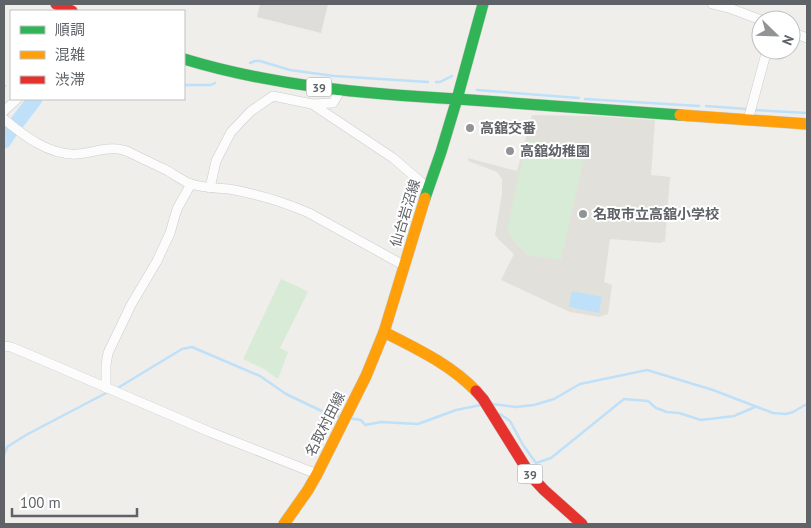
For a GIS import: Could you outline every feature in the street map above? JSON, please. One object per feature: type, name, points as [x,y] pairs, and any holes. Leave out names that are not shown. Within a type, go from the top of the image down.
[{"type":"main road","points":[[483,4],[457,98],[807,124]]},
{"type":"main road","name":"39","points":[[185,59],[224,71],[312,87],[431,98],[457,98]]},
{"type":"main road","name":"仙台岩沼線","points":[[384,332],[457,98]]},
{"type":"main road","name":"39","points":[[384,332],[443,364],[459,375],[482,399],[531,476],[582,524]]},
{"type":"main road","name":"名取村田線","points":[[284,524],[317,474],[366,376],[384,332]]},
{"type":"street","points":[[712,4],[724,5],[751,16]]},
{"type":"street","points":[[748,120],[764,60]]},
{"type":"street","points":[[210,188],[216,161],[231,132],[251,111],[272,96],[312,104],[333,103],[341,89]]},
{"type":"street","points":[[4,111],[16,100]]},
{"type":"street","points":[[312,104],[393,158],[428,188]]},
{"type":"street","points":[[4,119],[23,136],[56,152],[79,154],[106,148],[123,150],[191,184],[275,200],[309,213],[405,266]]},
{"type":"street","points":[[110,390],[106,365],[108,353],[131,305],[157,261],[170,233],[177,209],[191,184]]},
{"type":"street","points":[[4,346],[11,347],[210,432],[317,474]]},
{"type":"shaded area","points":[[260,4],[328,4],[321,33],[257,17]]},
{"type":"shaded area","name":"名取市立高舘小学校","points":[[532,115],[594,116],[655,120],[651,175],[670,177],[665,241],[661,243],[610,239],[604,282],[612,285],[608,314],[599,317],[570,312],[501,280],[514,254],[495,235],[502,194],[502,179],[497,172],[468,161],[468,158],[517,171]]},
{"type":"green space","points":[[528,140],[580,150],[584,158],[561,260],[528,255],[516,244],[507,231]]},
{"type":"green space","points":[[281,279],[308,292],[280,348],[288,352],[278,379],[264,369],[243,359]]},
{"type":"water","points":[[572,291],[602,297],[599,313],[569,307]]},
{"type":"waterway","points":[[250,63],[260,61],[290,70],[334,76],[428,82]]},
{"type":"waterway","points":[[436,82],[452,76]]},
{"type":"waterway","points":[[185,85],[211,85],[215,83]]},
{"type":"waterway","points":[[477,90],[579,98]]},
{"type":"waterway","points":[[585,99],[699,106]]},
{"type":"waterway","points":[[4,141],[34,100]]},
{"type":"waterway","points":[[706,106],[747,109]]},
{"type":"waterway","points":[[754,110],[807,113]]},
{"type":"waterway","points":[[116,389],[182,349],[192,347],[260,376],[286,394],[330,415],[342,417]]},
{"type":"waterway","points":[[492,404],[516,407],[534,405],[554,399],[580,384],[647,370],[713,390],[773,413],[786,414],[805,405]]},
{"type":"waterway","points":[[4,455],[7,447],[26,435],[108,392]]},
{"type":"waterway","points":[[500,414],[510,421],[523,445],[536,463],[551,458],[624,399],[648,401],[656,408],[667,412],[679,413],[701,420],[734,416],[755,407]]},
{"type":"waterway","points":[[348,418],[361,420],[365,425],[381,422],[418,424],[456,410],[481,405]]},
{"type":"traffic: fast","points":[[483,4],[457,99],[680,115]]},
{"type":"traffic: fast","points":[[185,59],[251,76],[319,87],[457,99],[425,198]]},
{"type":"traffic: slow","points":[[680,115],[807,124]]},
{"type":"traffic: slow","points":[[425,198],[384,332],[444,365],[476,391]]},
{"type":"traffic: slow","points":[[284,524],[317,474],[366,376],[384,332]]},
{"type":"traffic: jam","points":[[56,4],[70,10]]},
{"type":"traffic: jam","points":[[476,391],[483,399],[531,476],[582,524]]},
{"type":"place","name":"高舘交番","points":[[470,128]]},
{"type":"place","name":"高舘幼稚園","points":[[510,151]]},
{"type":"place","name":"名取市立高舘小学校","points":[[583,214]]}]
